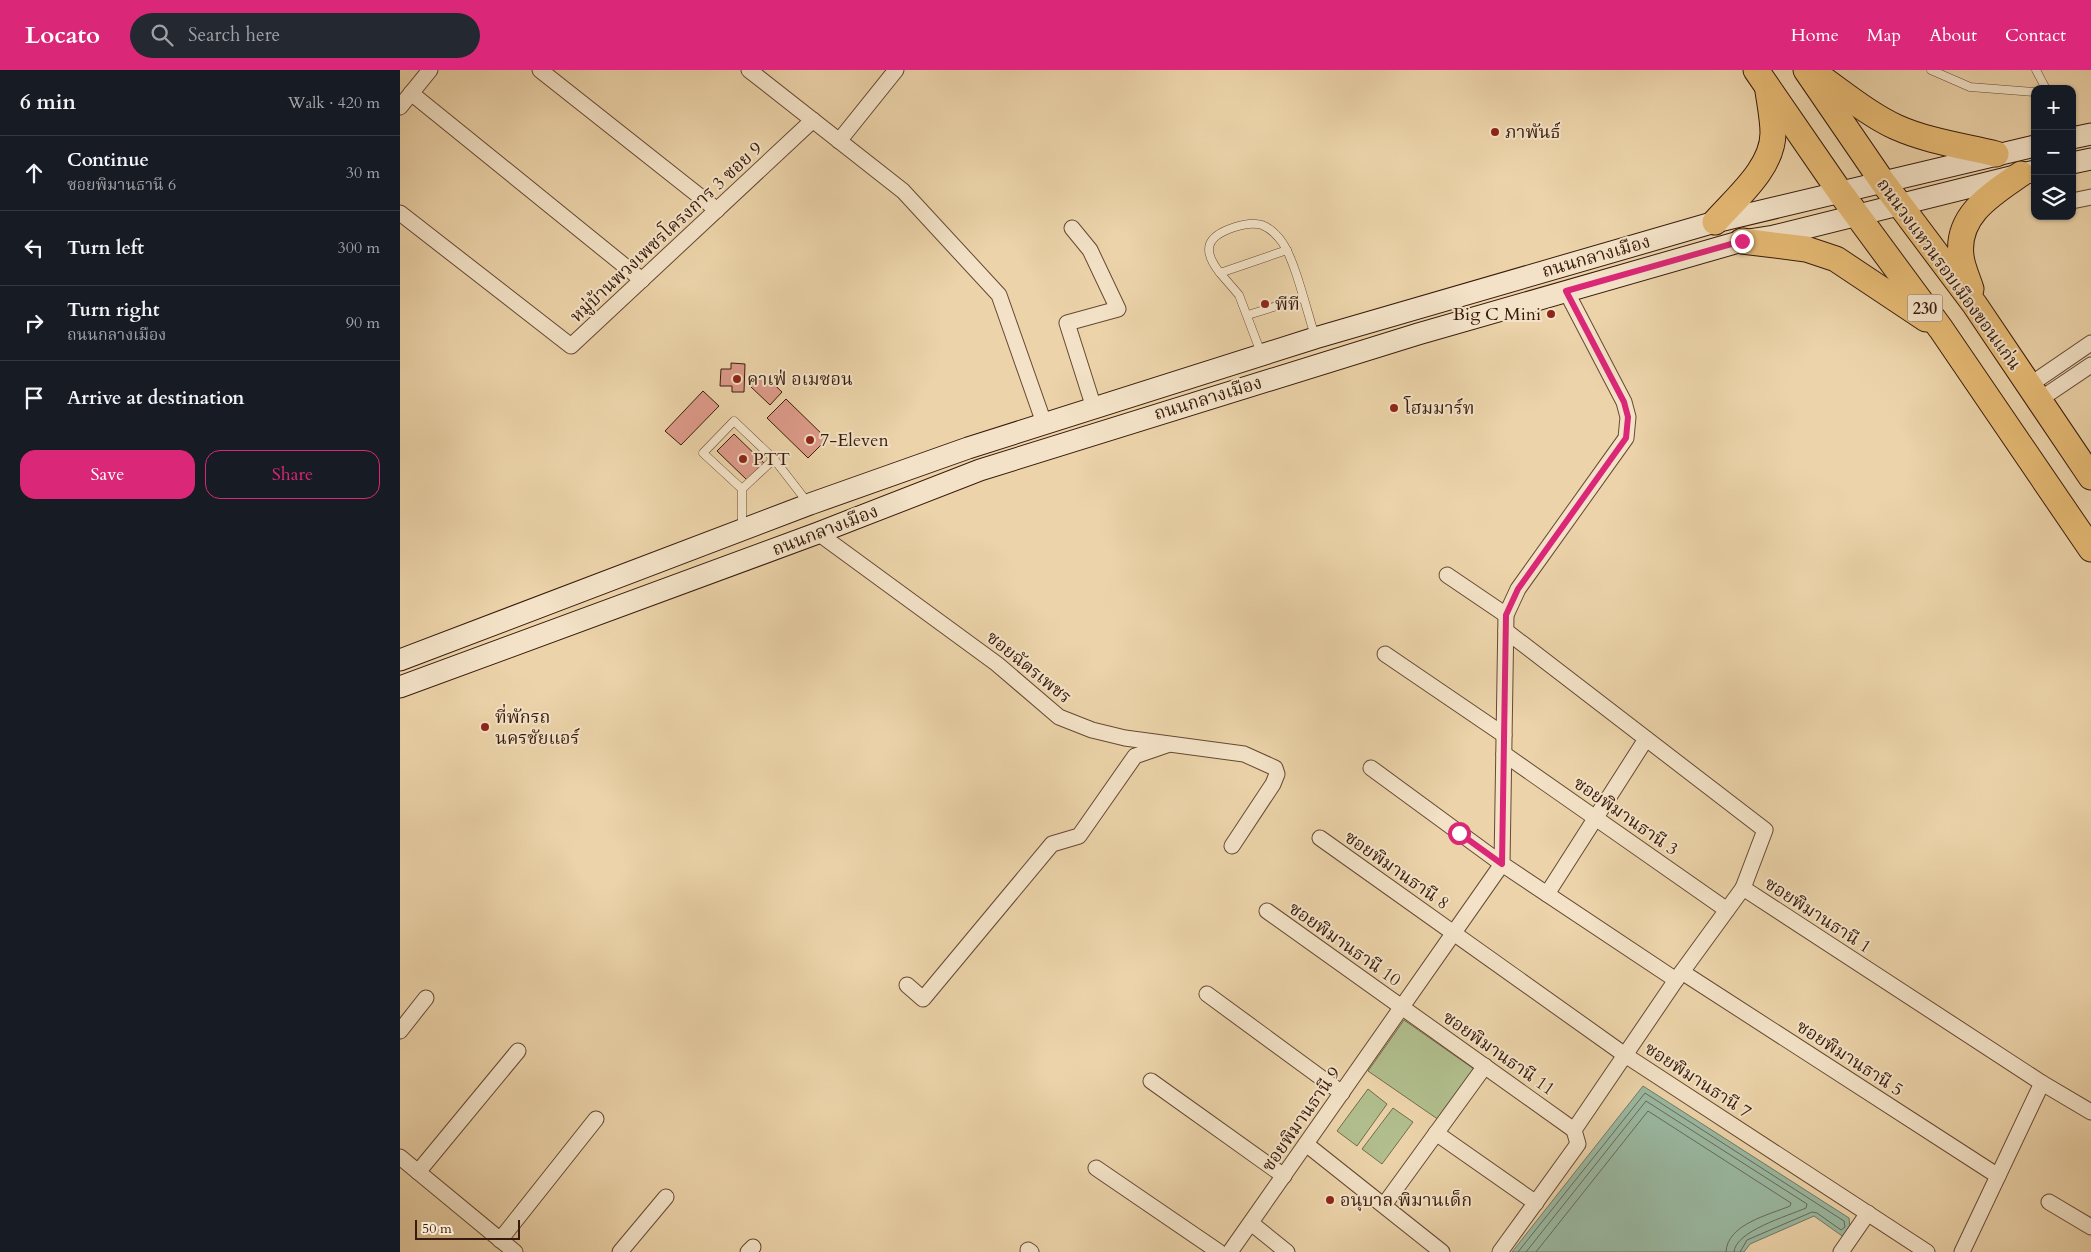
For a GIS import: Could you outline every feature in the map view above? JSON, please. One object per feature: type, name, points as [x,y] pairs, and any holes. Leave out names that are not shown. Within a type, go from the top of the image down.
[{"type":"highway","name":"ถนนวงแหวนรอบเมืองขอนแก่น","points":[[1806,70],[1882,181],[1975,305],[2034,393],[2088,465]]},
{"type":"highway","points":[[1810,70],[1866,110],[1896,126],[1917,134],[1996,154]]},
{"type":"highway","points":[[1715,222],[1757,175],[1767,157],[1774,135],[1762,79]]},
{"type":"highway","name":"230","points":[[1762,79],[1840,192],[1941,329],[2091,549]]},
{"type":"highway","points":[[1975,305],[1961,256],[1962,239],[1966,224],[1973,212],[1984,201],[2030,172]]},
{"type":"highway","points":[[1742,241],[1806,249],[1836,260],[1851,268],[1941,329]]},
{"type":"main road","points":[[2076,137],[2091,134]]},
{"type":"main road","name":"ถนนกลางเมือง","points":[[400,660],[742,532],[810,504],[968,448],[1315,338],[1715,222],[2030,147]]},
{"type":"main road","points":[[2076,162],[2091,159]]},
{"type":"main road","name":"ถนนกลางเมือง","points":[[400,687],[818,533],[980,470],[1322,362],[1694,254],[2030,172]]},
{"type":"main road","points":[[1315,338],[1322,362]]},
{"type":"street","points":[[400,107],[430,70]]},
{"type":"street","points":[[540,70],[717,210]]},
{"type":"street","points":[[749,70],[903,192],[998,295],[1044,424]]},
{"type":"street","points":[[839,141],[896,70]]},
{"type":"street","points":[[411,93],[642,280]]},
{"type":"street","name":"หมู่บ้านพวงเพชรโครงการ 3 ซอย 9","points":[[400,213],[571,346],[813,120]]},
{"type":"street","points":[[2076,200],[2091,197]]},
{"type":"street","points":[[1072,228],[1090,250],[1118,309],[1067,323],[1094,408]]},
{"type":"street","points":[[1502,864],[1506,615],[1518,589],[1626,438],[1628,417],[1624,402],[1566,291]]},
{"type":"street","points":[[2034,393],[2091,344]]},
{"type":"street","points":[[2034,393],[2091,365]]},
{"type":"street","name":"ซอยฉัตรเพชร","points":[[818,533],[997,664],[1059,718],[1092,730],[1168,745],[1220,749],[1244,754],[1275,768],[1276,774],[1273,784],[1232,846]]},
{"type":"street","points":[[1447,575],[1506,615]]},
{"type":"street","name":"ซอยพิมานธานี 1","points":[[1506,631],[1765,830],[1743,888],[2042,1083],[2091,1112]]},
{"type":"street","points":[[1385,654],[1504,735]]},
{"type":"street","points":[[1547,894],[1646,739]]},
{"type":"street","points":[[907,985],[923,999],[1052,844],[1078,836],[1136,756],[1168,745]]},
{"type":"street","name":"ซอยพิมานธานี 3","points":[[1504,754],[1727,910]]},
{"type":"street","name":"ซอยพิมานธานี 5","points":[[1371,768],[1502,864],[1547,894],[1998,1176]]},
{"type":"street","name":"ซอยพิมานธานี 8","points":[[1320,838],[1454,933]]},
{"type":"street","name":"ซอยพิมานธานี 9","points":[[1230,1252],[1502,864]]},
{"type":"street","points":[[1500,1252],[1578,1144],[1574,1130],[1679,976],[1743,888]]},
{"type":"street","name":"ซอยพิมานธานี 10","points":[[1267,911],[1402,1007]]},
{"type":"street","name":"ซอยพิมานธานี 7","points":[[1454,933],[1625,1055],[1927,1252]]},
{"type":"street","points":[[1207,994],[1342,1093]]},
{"type":"street","points":[[400,1030],[426,998]]},
{"type":"street","name":"ซอยพิมานธานี 11","points":[[1402,1007],[1574,1130]]},
{"type":"street","points":[[418,1172],[518,1051]]},
{"type":"street","points":[[1384,1205],[1484,1066]]},
{"type":"street","points":[[1152,1081],[1284,1176]]},
{"type":"street","points":[[1962,1252],[2042,1083]]},
{"type":"street","points":[[500,1240],[596,1119]]},
{"type":"street","points":[[1436,1133],[1536,1203]]},
{"type":"street","points":[[1306,1144],[1442,1252]]},
{"type":"street","points":[[400,1157],[515,1252]]},
{"type":"street","points":[[1096,1168],[1219,1252]]},
{"type":"street","points":[[620,1252],[666,1197]]},
{"type":"street","points":[[2049,1202],[2091,1227]]},
{"type":"street","points":[[1841,1252],[1868,1213]]},
{"type":"street","points":[[1250,1223],[1287,1252]]},
{"type":"lane","points":[[1931,70],[1970,87],[2031,92]]},
{"type":"lane","points":[[2036,70],[2044,85]]},
{"type":"lane","points":[[1262,355],[1239,295],[1220,273],[1211,258],[1209,246],[1216,235],[1244,224],[1261,225],[1275,234],[1287,250],[1315,338]]},
{"type":"lane","points":[[1220,273],[1287,250]]},
{"type":"lane","points":[[1248,315],[1302,298]]},
{"type":"lane","points":[[742,489],[703,453],[734,421],[774,459],[810,504]]},
{"type":"lane","points":[[742,532],[742,489],[774,459]]},
{"type":"shaded area","points":[[1404,1020],[1474,1069],[1439,1120],[1368,1071]]},
{"type":"shaded area","points":[[1368,1089],[1387,1104],[1357,1146],[1337,1131]]},
{"type":"shaded area","points":[[1393,1108],[1413,1122],[1382,1164],[1362,1149]]},
{"type":"water","points":[[1643,1086],[1849,1218],[1850,1227],[1845,1238],[1814,1216],[1750,1244],[1744,1252],[1512,1252]]},
{"type":"building","points":[[731,363],[745,364],[744,392],[732,392],[732,386],[720,386],[721,369],[731,369]]},
{"type":"building","points":[[763,374],[782,392],[770,405],[750,386]]},
{"type":"building","points":[[703,391],[719,406],[681,445],[665,431]]},
{"type":"building","points":[[786,399],[827,439],[808,458],[767,418]]},
{"type":"building","points":[[734,434],[764,463],[747,480],[717,451]]},
{"type":"place","name":"ภาพันธ์","points":[[1495,132]]},
{"type":"place","name":"พีที","points":[[1265,304]]},
{"type":"place","name":"Big C Mini","points":[[1551,314]]},
{"type":"place","name":"คาเฟ่ อเมซอน","points":[[737,379]]},
{"type":"place","name":"โฮมมาร์ท","points":[[1394,408]]},
{"type":"place","name":"7-Eleven","points":[[810,440]]},
{"type":"place","name":"PTT","points":[[743,459]]},
{"type":"place","name":"ที่พักรถ นครชัยแอร์","points":[[485,727]]},
{"type":"place","name":"อนุบาล พิมานเด็ก","points":[[1330,1200]]},
{"type":"route","points":[[1459,833],[1502,864],[1506,615],[1518,589],[1626,438],[1628,417],[1624,402],[1566,291],[1742,241]]}]
